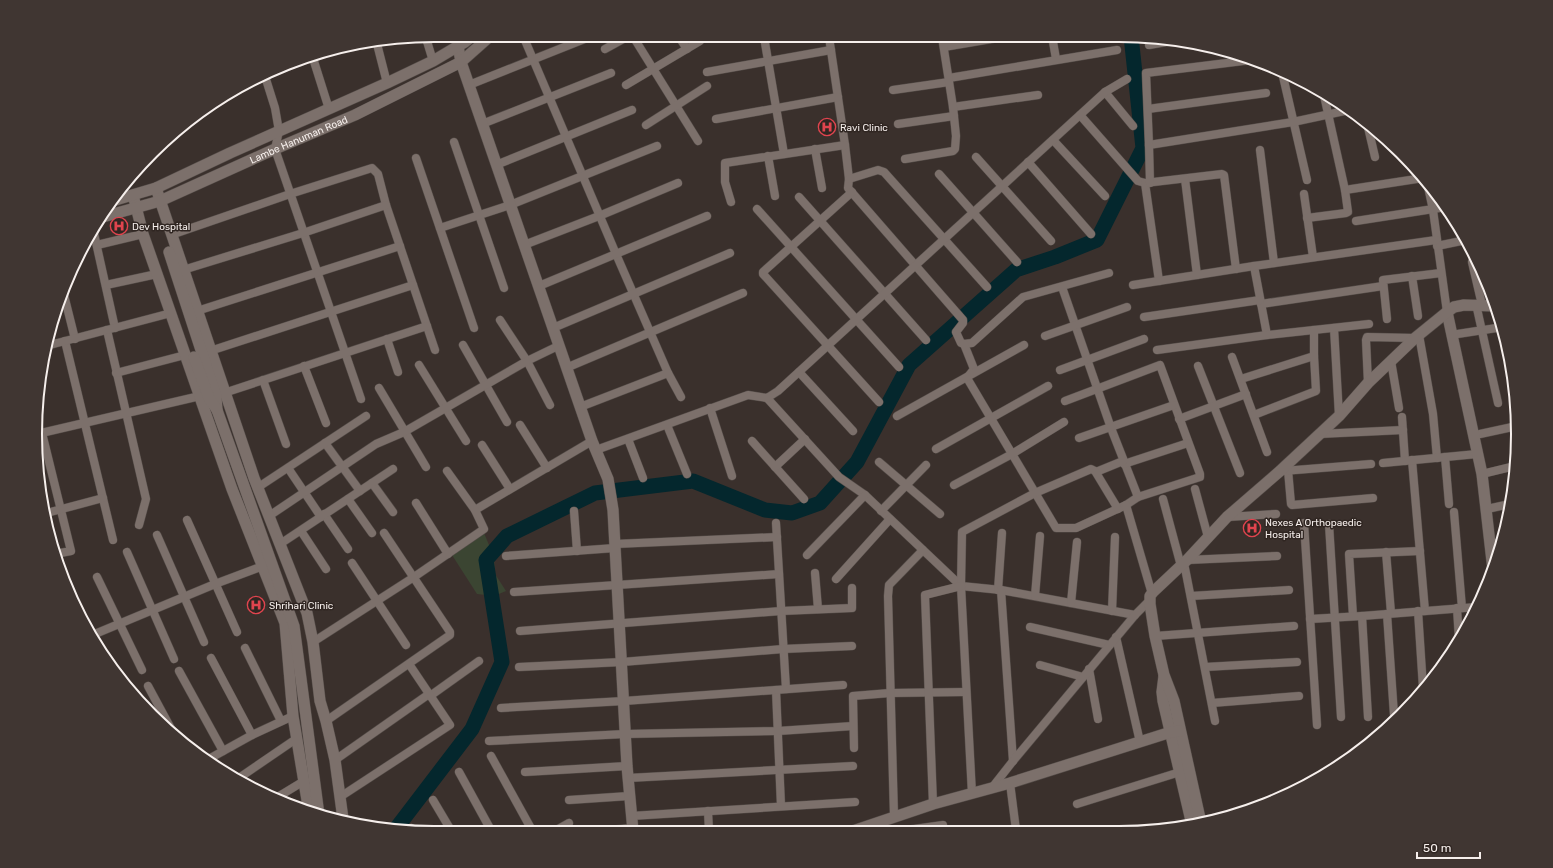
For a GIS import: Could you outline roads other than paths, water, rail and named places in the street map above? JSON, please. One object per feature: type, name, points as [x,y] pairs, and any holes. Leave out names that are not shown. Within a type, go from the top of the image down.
[{"type":"main road","name":"Lambe Hanuman Road","points":[[120,199],[156,188],[278,131],[387,83],[433,61],[462,42]]},
{"type":"main road","points":[[464,42],[461,62],[539,286],[558,346],[608,479],[613,510],[625,734],[632,826]]},
{"type":"main road","name":"Lambe Hanuman Road","points":[[107,217],[138,213],[161,204],[275,148],[355,115],[461,62],[484,42]]},
{"type":"main road","points":[[156,188],[224,393],[258,488],[307,613],[320,701],[326,720],[334,760],[342,815]]},
{"type":"main road","points":[[133,195],[157,274],[232,489],[285,623],[296,739],[308,805]]},
{"type":"main road","points":[[161,204],[158,217],[159,222],[216,396],[217,410]]},
{"type":"main road","points":[[138,213],[147,224],[209,398],[217,410],[292,618],[318,808]]},
{"type":"main road","points":[[1199,817],[1176,732],[1162,692],[1164,675],[1155,636],[1151,597],[1156,588],[1184,563],[1227,518],[1284,471],[1368,383],[1417,336],[1454,307],[1464,305],[1489,306]]},
{"type":"main road","points":[[1447,312],[1482,474],[1487,509],[1496,542]]},
{"type":"main road","points":[[293,711],[305,704],[320,701]]},
{"type":"main road","points":[[867,826],[933,804],[1010,783],[1176,732]]},
{"type":"main road","points":[[1176,732],[1180,772],[1191,819]]},
{"type":"street","points":[[427,42],[433,61]]},
{"type":"street","points":[[526,42],[599,216],[668,373],[681,396]]},
{"type":"street","points":[[469,85],[577,42]]},
{"type":"street","points":[[605,50],[618,42]]},
{"type":"street","points":[[637,42],[698,141]]},
{"type":"street","points":[[682,42],[687,49]]},
{"type":"street","points":[[626,85],[698,42]]},
{"type":"street","points":[[765,42],[784,154]]},
{"type":"street","points":[[830,42],[845,145],[849,179],[848,188],[963,320],[963,323],[956,332],[974,369],[967,378]]},
{"type":"street","points":[[905,159],[954,150],[956,136],[954,112],[943,42]]},
{"type":"street","points":[[944,47],[974,42]]},
{"type":"street","points":[[1053,42],[1056,59]]},
{"type":"street","points":[[1149,45],[1156,44]]},
{"type":"street","points":[[378,46],[387,83]]},
{"type":"street","points":[[707,72],[831,50]]},
{"type":"street","points":[[893,90],[1056,59],[1117,50]]},
{"type":"street","points":[[314,61],[329,109]]},
{"type":"street","points":[[1159,281],[1148,183],[1150,145],[1145,76],[1147,73],[1240,61]]},
{"type":"street","points":[[482,124],[611,73]]},
{"type":"street","points":[[1283,78],[1307,180]]},
{"type":"street","points":[[767,398],[778,391],[799,372],[826,345],[1105,92],[1127,79]]},
{"type":"street","points":[[266,80],[275,108],[278,131],[275,148],[361,400]]},
{"type":"street","points":[[646,125],[707,86]]},
{"type":"street","points":[[1105,92],[1133,126]]},
{"type":"street","points":[[1148,110],[1266,93]]},
{"type":"street","points":[[898,124],[1038,95]]},
{"type":"street","points":[[716,119],[838,97]]},
{"type":"street","points":[[1307,218],[1348,213],[1345,190],[1325,101]]},
{"type":"street","points":[[496,165],[566,138],[632,110]]},
{"type":"street","points":[[1150,145],[1293,122],[1342,112]]},
{"type":"street","points":[[1080,115],[1136,179],[1148,183],[1222,174],[1224,176],[1236,268]]},
{"type":"street","points":[[1369,132],[1375,157]]},
{"type":"street","points":[[1053,140],[1105,196]]},
{"type":"street","points":[[454,142],[504,288]]},
{"type":"street","points":[[731,202],[725,182],[725,163],[845,145]]},
{"type":"street","points":[[440,228],[510,205],[657,146]]},
{"type":"street","points":[[815,149],[822,188]]},
{"type":"street","points":[[1260,150],[1274,263]]},
{"type":"street","points":[[768,156],[775,196]]},
{"type":"street","points":[[976,157],[1051,241]]},
{"type":"street","points":[[416,158],[474,328]]},
{"type":"street","points":[[1028,162],[1091,234]]},
{"type":"street","points":[[171,235],[290,194],[372,168],[378,174],[386,205],[435,350]]},
{"type":"street","points":[[849,179],[878,170],[884,172],[987,287]]},
{"type":"street","points":[[939,174],[1017,262]]},
{"type":"street","points":[[1185,179],[1197,275]]},
{"type":"street","points":[[1345,190],[1417,179]]},
{"type":"street","points":[[524,245],[678,183]]},
{"type":"street","points":[[852,192],[763,272],[763,276],[879,402]]},
{"type":"street","points":[[1304,194],[1313,257]]},
{"type":"street","points":[[1430,195],[1447,312]]},
{"type":"street","points":[[799,197],[926,340]]},
{"type":"street","points":[[183,270],[303,233],[386,205]]},
{"type":"street","points":[[1356,221],[1440,208]]},
{"type":"street","points":[[757,210],[899,367]]},
{"type":"street","points":[[539,286],[707,216]]},
{"type":"street","points":[[97,245],[144,234]]},
{"type":"street","points":[[95,238],[115,328]]},
{"type":"street","points":[[1133,285],[1313,257],[1460,241]]},
{"type":"street","points":[[197,311],[400,246]]},
{"type":"street","points":[[553,328],[730,254]]},
{"type":"street","points":[[1472,264],[1482,330],[1498,403]]},
{"type":"street","points":[[1254,266],[1267,335]]},
{"type":"street","points":[[963,344],[972,343],[1023,297],[1109,273]]},
{"type":"street","points":[[1387,319],[1383,286],[1384,280],[1441,273]]},
{"type":"street","points":[[106,285],[157,274]]},
{"type":"street","points":[[1412,276],[1418,316]]},
{"type":"street","points":[[210,351],[331,313],[413,285]]},
{"type":"street","points":[[1144,317],[1383,286]]},
{"type":"street","points":[[1062,287],[1086,360],[1138,497]]},
{"type":"street","points":[[566,368],[743,293]]},
{"type":"street","points":[[66,304],[75,339]]},
{"type":"street","points":[[1045,336],[1127,307]]},
{"type":"street","points":[[53,344],[171,313]]},
{"type":"street","points":[[500,320],[527,361],[550,405]]},
{"type":"street","points":[[1157,350],[1267,335],[1369,324]]},
{"type":"street","points":[[224,393],[427,326]]},
{"type":"street","points":[[1334,328],[1338,416]]},
{"type":"street","points":[[1452,335],[1496,328]]},
{"type":"street","points":[[107,330],[146,499],[139,525]]},
{"type":"street","points":[[1254,415],[1316,391],[1314,330]]},
{"type":"street","points":[[1368,383],[1367,337],[1417,336],[1449,504]]},
{"type":"street","points":[[1060,370],[1144,339]]},
{"type":"street","points":[[387,340],[398,372]]},
{"type":"street","points":[[66,341],[84,423],[113,540]]},
{"type":"street","points":[[463,345],[507,422]]},
{"type":"street","points":[[897,416],[1024,345]]},
{"type":"street","points":[[269,516],[376,444],[404,432],[527,361],[558,346]]},
{"type":"street","points":[[116,373],[185,355]]},
{"type":"street","points":[[1241,379],[1314,356]]},
{"type":"street","points":[[1232,357],[1267,452]]},
{"type":"street","points":[[1391,361],[1399,408]]},
{"type":"street","points":[[419,365],[466,442]]},
{"type":"street","points":[[967,378],[1056,528],[1076,528],[1126,505],[1138,497],[1200,477],[1160,365],[1065,401]]},
{"type":"street","points":[[304,366],[326,423]]},
{"type":"street","points":[[1198,366],[1240,473]]},
{"type":"street","points":[[799,372],[853,431]]},
{"type":"street","points":[[580,407],[668,373]]},
{"type":"street","points":[[263,380],[286,444]]},
{"type":"street","points":[[936,449],[1048,386]]},
{"type":"street","points":[[379,388],[426,467]]},
{"type":"street","points":[[1179,419],[1246,394]]},
{"type":"street","points":[[475,510],[546,468],[594,445],[628,439],[748,395],[767,398],[805,438],[838,477],[865,495],[961,586]]},
{"type":"street","points":[[42,433],[200,396]]},
{"type":"street","points":[[1079,438],[1174,405]]},
{"type":"street","points":[[710,408],[732,476]]},
{"type":"street","points":[[258,488],[366,416]]},
{"type":"street","points":[[1402,417],[1420,550],[1423,682]]},
{"type":"street","points":[[954,485],[1012,454],[1064,422]]},
{"type":"street","points":[[520,425],[546,468]]},
{"type":"street","points":[[668,425],[687,474]]},
{"type":"street","points":[[1480,434],[1511,427]]},
{"type":"street","points":[[1319,434],[1403,430]]},
{"type":"street","points":[[775,467],[805,438]]},
{"type":"street","points":[[628,439],[643,478]]},
{"type":"street","points":[[42,441],[71,551],[61,553]]},
{"type":"street","points":[[752,441],[804,499]]},
{"type":"street","points":[[325,443],[360,491]]},
{"type":"street","points":[[1096,472],[1188,443]]},
{"type":"street","points":[[482,445],[510,489]]},
{"type":"street","points":[[1383,463],[1477,454]]},
{"type":"street","points":[[879,462],[940,514]]},
{"type":"street","points":[[1371,464],[1284,471],[1292,505],[1373,498]]},
{"type":"street","points":[[881,511],[926,465]]},
{"type":"street","points":[[1482,474],[1509,467]]},
{"type":"street","points":[[288,468],[305,493],[348,549]]},
{"type":"street","points":[[280,544],[393,469]]},
{"type":"street","points":[[972,794],[961,586],[962,532],[1035,493],[1089,469],[1093,469],[1096,472],[1118,508]]},
{"type":"street","points":[[312,642],[414,577],[484,529],[475,510],[447,471]]},
{"type":"street","points":[[372,483],[393,512]]},
{"type":"street","points":[[1195,489],[1208,538]]},
{"type":"street","points":[[807,555],[865,495]]},
{"type":"street","points":[[50,512],[103,498]]},
{"type":"street","points":[[348,498],[372,532]]},
{"type":"street","points":[[1163,499],[1184,563],[1215,721]]},
{"type":"street","points":[[416,503],[448,554]]},
{"type":"street","points":[[992,788],[1089,669],[1151,597],[1126,505]]},
{"type":"street","points":[[1487,509],[1504,505]]},
{"type":"street","points":[[574,512],[577,551]]},
{"type":"street","points":[[1454,512],[1459,628]]},
{"type":"street","points":[[1227,518],[1276,514]]},
{"type":"street","points":[[836,579],[890,519]]},
{"type":"street","points":[[187,520],[237,632]]},
{"type":"street","points":[[776,523],[786,689]]},
{"type":"street","points":[[1304,523],[1317,725]]},
{"type":"street","points":[[1329,524],[1336,617],[1341,717]]},
{"type":"street","points":[[301,531],[326,569]]},
{"type":"street","points":[[326,720],[449,637],[450,634],[384,533]]},
{"type":"street","points":[[1002,533],[1000,590],[1013,761]]},
{"type":"street","points":[[157,535],[204,642]]},
{"type":"street","points":[[1036,596],[1040,536]]},
{"type":"street","points":[[506,556],[577,551],[615,546],[777,537]]},
{"type":"street","points":[[1112,611],[1116,537]]},
{"type":"street","points":[[1071,603],[1077,542]]},
{"type":"street","points":[[898,826],[895,816],[890,693],[889,585],[923,550]]},
{"type":"street","points":[[1353,616],[1349,554],[1420,550]]},
{"type":"street","points":[[127,552],[151,610],[174,659]]},
{"type":"street","points":[[1386,552],[1394,713]]},
{"type":"street","points":[[1184,563],[1277,556]]},
{"type":"street","points":[[352,563],[406,645]]},
{"type":"street","points":[[97,633],[215,584],[263,566]]},
{"type":"street","points":[[815,573],[818,609]]},
{"type":"street","points":[[514,592],[779,574]]},
{"type":"street","points":[[97,577],[142,670]]},
{"type":"street","points":[[933,804],[925,596],[961,586],[1036,596],[1135,615]]},
{"type":"street","points":[[520,631],[781,611],[853,608],[852,588]]},
{"type":"street","points":[[1191,596],[1289,590]]},
{"type":"street","points":[[1310,618],[1362,616],[1471,607]]},
{"type":"street","points":[[1362,616],[1368,717]]},
{"type":"street","points":[[1155,636],[1294,626]]},
{"type":"street","points":[[1030,627],[1109,645]]},
{"type":"street","points":[[1116,638],[1140,742]]},
{"type":"street","points":[[519,667],[622,662],[783,649],[852,646]]},
{"type":"street","points":[[245,648],[281,721]]},
{"type":"street","points":[[210,658],[252,735]]},
{"type":"street","points":[[334,760],[479,661]]},
{"type":"street","points":[[1205,667],[1297,662]]},
{"type":"street","points":[[340,797],[450,726],[450,723],[409,664]]},
{"type":"street","points":[[1040,665],[1083,677]]},
{"type":"street","points":[[1089,669],[1098,719]]},
{"type":"street","points":[[179,670],[223,751]]},
{"type":"street","points":[[501,708],[624,701],[843,685]]},
{"type":"street","points":[[148,686],[166,720]]},
{"type":"street","points":[[776,690],[782,806]]},
{"type":"street","points":[[854,748],[853,696],[890,693],[966,692]]},
{"type":"street","points":[[1212,703],[1299,696]]},
{"type":"street","points":[[212,757],[281,721],[293,711]]},
{"type":"street","points":[[489,741],[625,734],[778,731],[853,726]]},
{"type":"street","points":[[243,776],[296,739]]},
{"type":"street","points":[[491,756],[530,826]]},
{"type":"street","points":[[525,772],[627,766]]},
{"type":"street","points":[[628,778],[853,766]]},
{"type":"street","points":[[459,772],[489,826]]},
{"type":"street","points":[[1077,804],[1180,772]]},
{"type":"street","points":[[281,795],[304,780]]},
{"type":"street","points":[[1010,783],[1015,826]]},
{"type":"street","points":[[570,800],[629,796]]},
{"type":"street","points":[[433,800],[448,826]]},
{"type":"street","points":[[631,816],[855,802]]},
{"type":"street","points":[[708,811],[709,826]]},
{"type":"street","points":[[564,826],[569,823]]},
{"type":"street","points":[[934,826],[943,825]]},
{"type":"waterway","points":[[399,824],[472,729],[502,662],[486,560],[507,536],[595,493],[693,481],[765,510],[792,513],[820,503],[857,462],[909,365],[1016,270],[1055,257],[1097,240],[1143,148],[1132,42]]},
{"type":"place","name":"Ravi Clinic","points":[[827,127]]},
{"type":"place","name":"Dev Hospital","points":[[119,226]]},
{"type":"place","name":"Nexes A Orthopaedic Hospital","points":[[1252,528]]},
{"type":"place","name":"Shrihari Clinic","points":[[256,605]]}]
